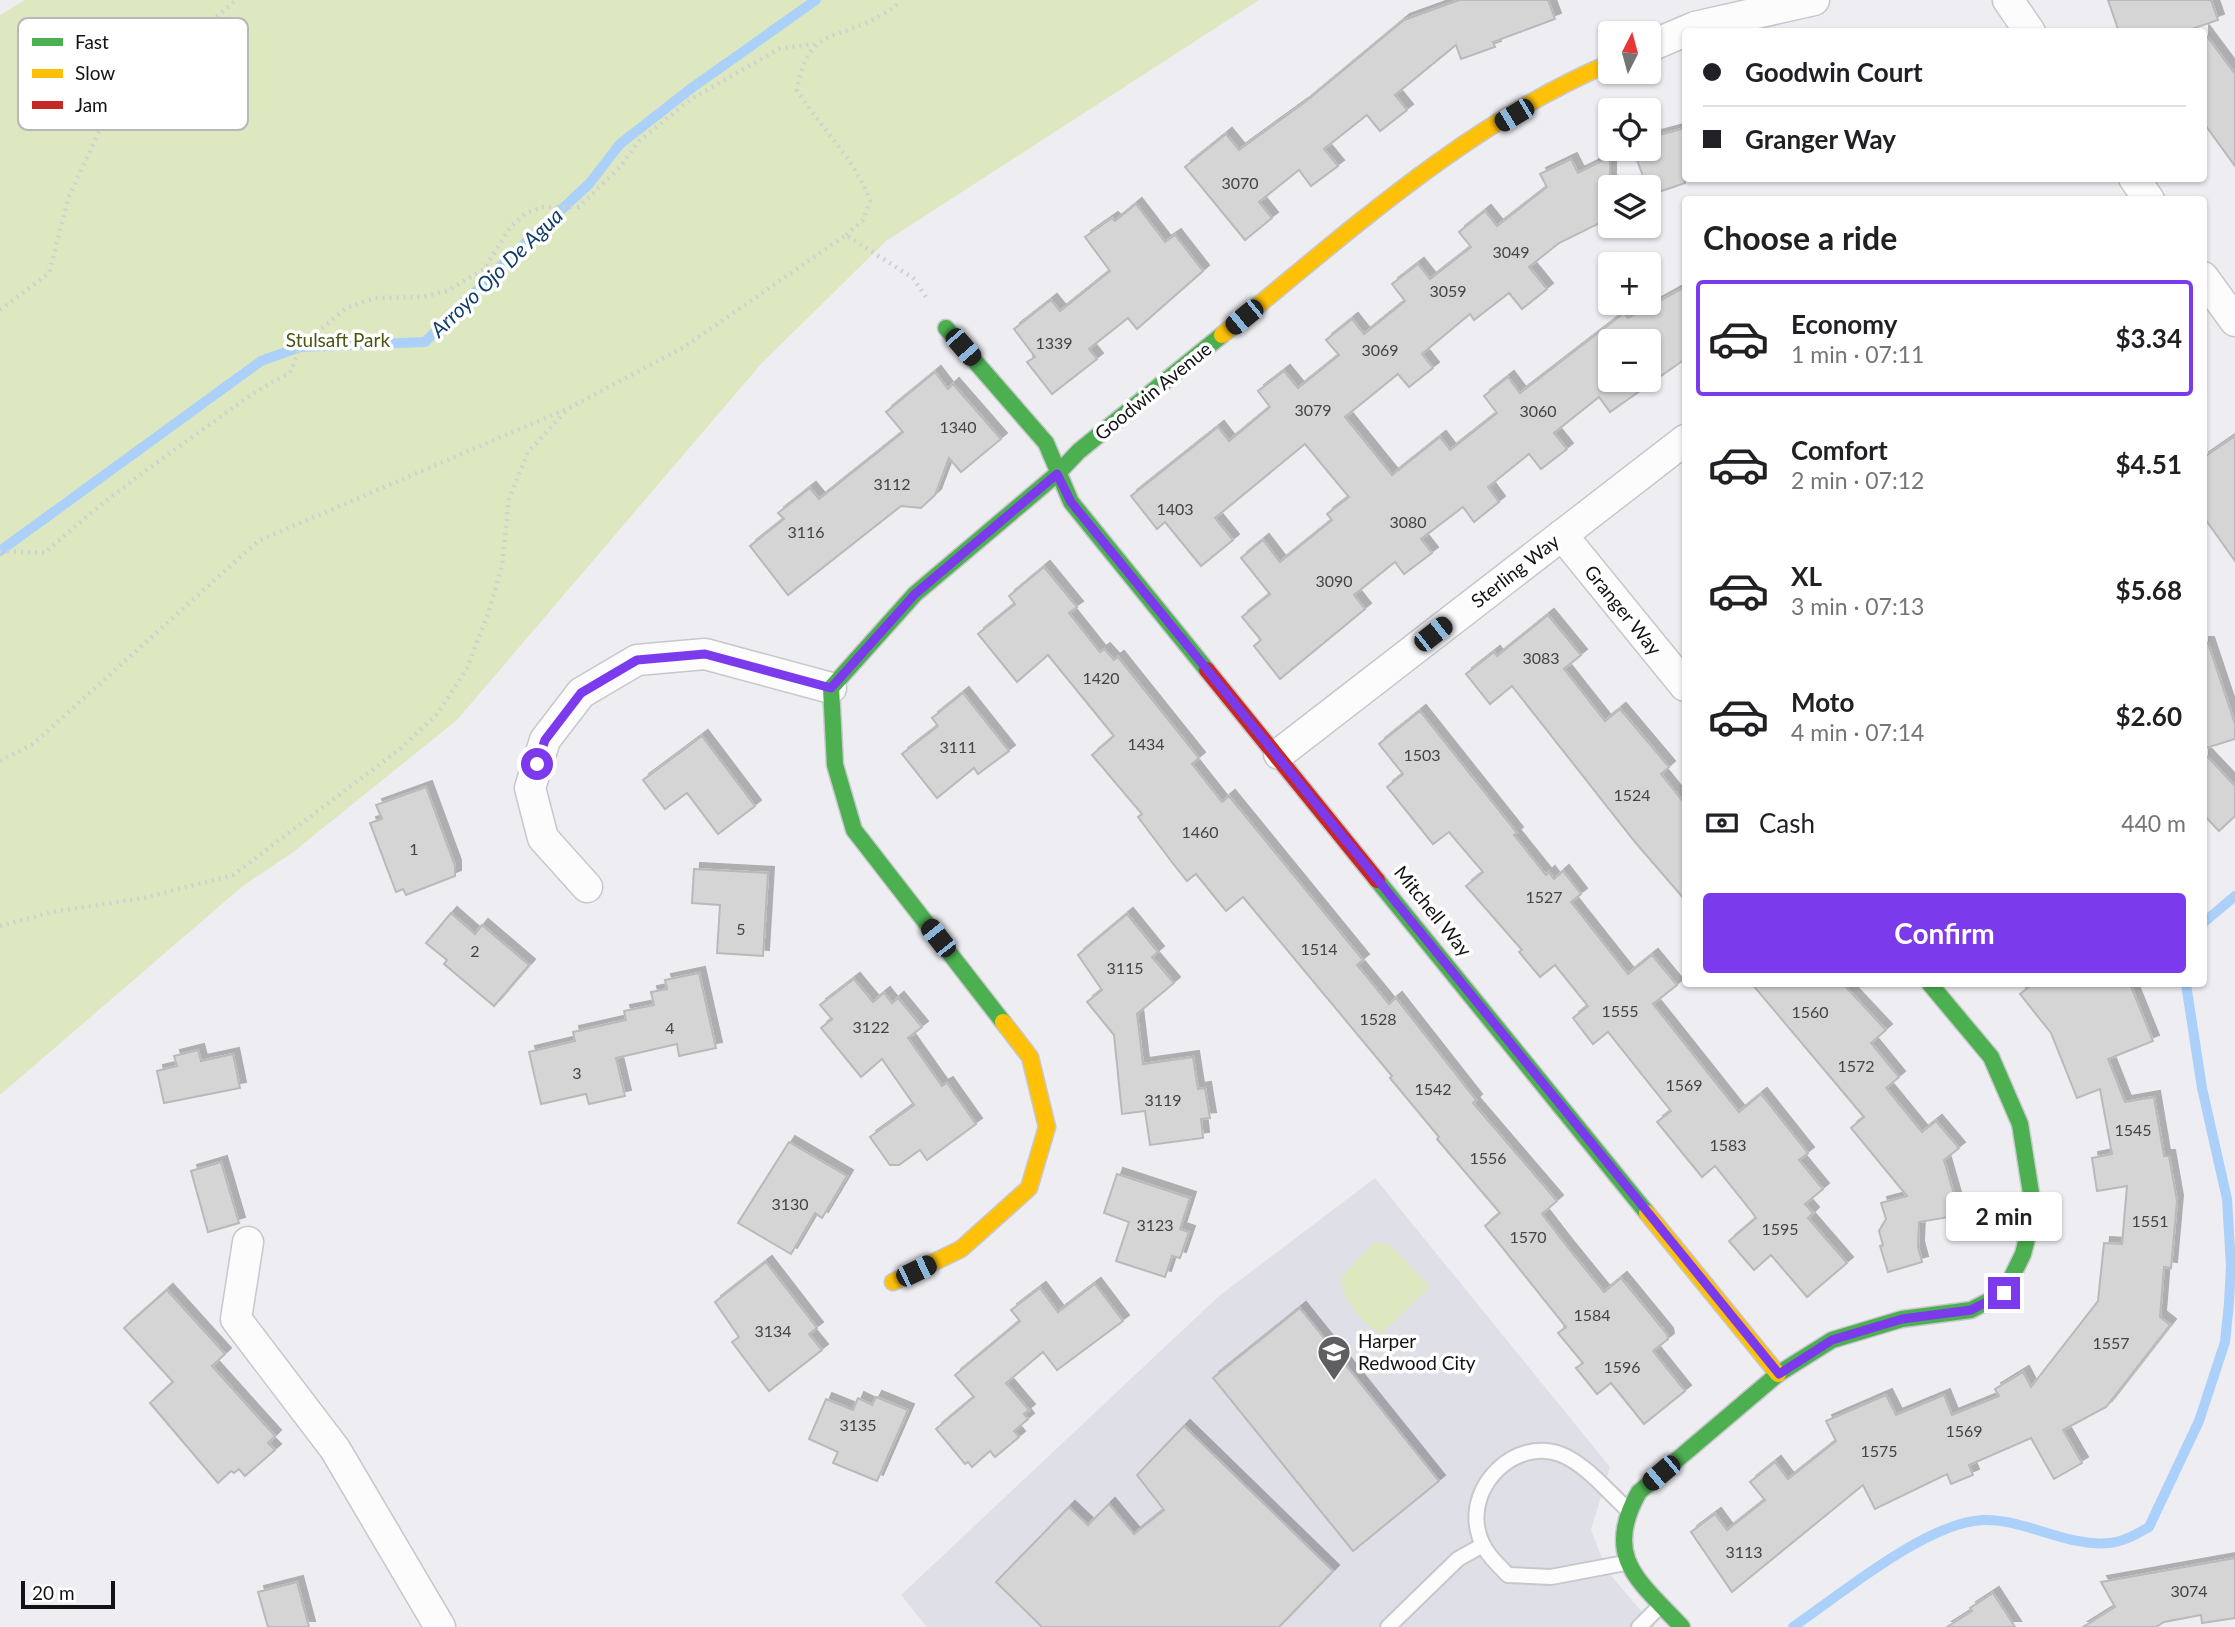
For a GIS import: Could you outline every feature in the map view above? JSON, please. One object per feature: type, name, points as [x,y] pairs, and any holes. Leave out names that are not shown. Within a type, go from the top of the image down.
[{"type":"street","points":[[1693,28],[1814,0]]},
{"type":"street","points":[[2008,0],[2027,28]]},
{"type":"street","points":[[1661,41],[1682,33]]},
{"type":"street","name":"Goodwin Avenue","points":[[831,688],[915,594],[1057,474],[1079,451],[1429,166],[1577,77],[1598,68]]},
{"type":"street","points":[[2207,282],[2235,321]]},
{"type":"street","name":"Mitchell Way","points":[[946,328],[1046,443],[1071,502],[1279,754],[1779,1374]]},
{"type":"street","name":"Sterling Way","points":[[1279,754],[1682,442]]},
{"type":"street","name":"Granger Way","points":[[1562,535],[1682,681]]},
{"type":"street","points":[[587,887],[543,838],[530,788],[545,740],[581,693],[637,660],[705,654],[831,688],[835,765],[854,830],[1030,1057],[1046,1127],[1029,1188],[961,1249],[893,1282]]},
{"type":"street","points":[[1682,1627],[1625,1563],[1620,1533],[1627,1509],[1642,1489],[1779,1374],[1832,1340],[1902,1319],[1971,1310],[2004,1293],[2023,1254],[2034,1212],[2020,1124],[1991,1057],[1933,987]]},
{"type":"street","points":[[248,1242],[236,1319],[335,1448],[440,1627]]},
{"type":"lane","points":[[1625,1563],[1551,1577],[1508,1575],[1487,1554],[1477,1529],[1479,1502],[1487,1481],[1505,1462],[1531,1450],[1558,1453],[1576,1462],[1627,1509]]},
{"type":"lane","points":[[1388,1627],[1458,1559],[1483,1545]]},
{"type":"lane","points":[[1639,1627],[1662,1604]]},
{"type":"path","points":[[215,18],[236,0]]},
{"type":"path","points":[[0,551],[45,553],[75,525],[155,463],[260,386],[289,373],[300,347],[346,308],[375,298],[422,297],[447,290],[484,269],[511,226],[526,213],[542,207],[579,207],[621,166],[638,142],[691,99],[779,49],[814,44],[872,20],[897,5],[900,0]]},
{"type":"path","points":[[0,761],[33,744],[258,541],[569,408],[684,347],[846,235],[863,220],[870,201],[852,161],[835,144],[797,90],[801,67],[814,44]]},
{"type":"path","points":[[0,310],[49,273],[69,196],[100,130]]},
{"type":"path","points":[[846,235],[913,278],[946,328]]},
{"type":"path","points":[[0,926],[52,912],[144,898],[233,875],[400,749],[438,713],[467,668],[488,614],[502,566],[509,499],[528,452],[569,408]]},
{"type":"shaded area","name":"Harper Redwood City","points":[[1375,1178],[1610,1467],[1591,1530],[1607,1571],[1655,1627],[927,1627],[901,1595],[1219,1296]]},
{"type":"green space","name":"Stulsaft Park","points":[[25,0],[1259,0],[886,241],[761,364],[457,720],[292,853],[244,885],[0,1095],[0,15]]},
{"type":"green space","points":[[1375,1242],[1390,1245],[1430,1287],[1381,1334],[1354,1310],[1344,1293],[1341,1277]]},
{"type":"building","points":[[1459,0],[1548,0],[1555,19],[1493,42],[1495,47],[1461,59],[1456,45],[1395,95],[1407,110],[1380,131],[1367,115],[1324,149],[1338,166],[1311,186],[1299,170],[1259,202],[1272,218],[1245,240],[1185,167],[1226,134],[1239,150],[1305,102],[1404,20]]},
{"type":"building","points":[[2108,0],[2211,0],[2218,20],[2195,28],[2118,28]]},
{"type":"building","points":[[2207,36],[2235,74],[2235,166],[2207,128]]},
{"type":"building","points":[[1682,129],[1682,182],[1685,183],[1661,191],[1661,175],[1643,175],[1637,161],[1661,161],[1661,134]]},
{"type":"building","points":[[1571,159],[1578,173],[1602,161],[1610,161],[1610,175],[1598,175],[1598,224],[1559,243],[1529,267],[1547,289],[1522,309],[1509,293],[1474,320],[1470,314],[1422,354],[1433,368],[1409,387],[1398,374],[1345,417],[1392,475],[1440,437],[1450,450],[1497,413],[1484,396],[1508,377],[1520,393],[1598,333],[1598,392],[1638,392],[1610,412],[1599,397],[1554,433],[1567,449],[1541,469],[1529,454],[1488,487],[1499,502],[1474,522],[1463,507],[1421,539],[1432,553],[1404,574],[1395,562],[1354,595],[1365,609],[1280,679],[1254,646],[1261,640],[1242,617],[1270,594],[1241,558],[1263,540],[1280,562],[1332,520],[1327,514],[1349,497],[1305,444],[1215,518],[1233,540],[1201,566],[1165,522],[1157,529],[1131,496],[1218,427],[1229,441],[1270,407],[1258,391],[1284,371],[1298,388],[1339,355],[1326,340],[1352,319],[1364,334],[1405,301],[1392,284],[1418,264],[1430,279],[1471,247],[1459,232],[1485,211],[1497,226],[1547,187],[1540,174]]},
{"type":"building","points":[[1136,204],[1165,242],[1175,235],[1203,271],[1137,329],[1128,318],[1089,349],[1097,359],[1052,394],[1027,362],[1035,357],[1014,329],[1051,300],[1060,311],[1110,271],[1085,237],[1112,218],[1115,221]]},
{"type":"building","points":[[1682,289],[1682,361],[1661,376],[1661,329],[1603,329],[1621,315],[1628,318],[1634,315],[1661,315],[1661,300]]},
{"type":"building","points":[[935,372],[948,389],[953,384],[1001,439],[961,472],[949,458],[935,495],[921,508],[901,506],[788,595],[750,546],[784,519],[778,513],[810,488],[819,499],[903,432],[886,412]]},
{"type":"building","points":[[2235,436],[2235,561],[2207,522],[2207,455]]},
{"type":"building","points":[[1044,567],[1077,607],[1069,613],[1100,652],[1104,649],[1114,660],[1118,657],[1199,758],[1192,764],[1222,802],[1229,796],[1363,960],[1357,965],[1389,1004],[1396,998],[1476,1100],[1473,1103],[1557,1201],[1542,1214],[1569,1249],[1604,1292],[1621,1278],[1667,1334],[1668,1339],[1653,1351],[1685,1391],[1644,1424],[1611,1383],[1597,1394],[1576,1368],[1583,1363],[1558,1333],[1566,1327],[1485,1226],[1500,1213],[1437,1139],[1439,1137],[1390,1078],[1392,1076],[1243,897],[1226,911],[1196,874],[1187,881],[1171,861],[1138,817],[1142,814],[1092,755],[1114,736],[1048,655],[1017,682],[978,634],[1015,604],[1009,596]]},
{"type":"building","points":[[1548,615],[1581,655],[1564,669],[1605,721],[1620,709],[1669,767],[1661,774],[1682,800],[1682,897],[1635,842],[1512,686],[1490,704],[1466,674],[1494,652],[1497,656]]},
{"type":"building","points":[[2207,643],[2235,724],[2235,739],[2207,748]]},
{"type":"building","points":[[963,693],[1009,751],[978,774],[974,768],[937,798],[902,754],[938,726],[932,718]]},
{"type":"building","points":[[1420,711],[1517,833],[1514,835],[1546,875],[1549,872],[1554,879],[1563,871],[1581,894],[1571,902],[1628,974],[1652,955],[1677,985],[1653,1004],[1739,1112],[1761,1094],[1808,1153],[1799,1160],[1823,1189],[1805,1204],[1813,1213],[1808,1218],[1847,1263],[1807,1297],[1771,1255],[1754,1270],[1729,1241],[1756,1218],[1751,1211],[1715,1166],[1702,1177],[1657,1122],[1671,1111],[1608,1032],[1593,1044],[1573,1018],[1588,1006],[1555,965],[1540,977],[1519,952],[1522,950],[1466,886],[1483,872],[1449,832],[1433,844],[1387,787],[1403,774],[1379,744]]},
{"type":"building","points":[[702,736],[755,806],[718,834],[687,793],[665,809],[643,780]]},
{"type":"building","points":[[2207,756],[2235,786],[2235,816],[2219,831],[2207,818]]},
{"type":"building","points":[[426,787],[455,866],[455,876],[406,895],[403,889],[396,892],[370,823],[382,819],[376,805]]},
{"type":"building","points":[[694,869],[768,873],[763,956],[717,953],[720,905],[692,903]]},
{"type":"building","points":[[451,913],[475,934],[482,925],[529,965],[494,1006],[444,964],[447,960],[426,943]]},
{"type":"building","points":[[1127,914],[1158,952],[1152,957],[1174,983],[1137,1014],[1143,1064],[1193,1057],[1198,1089],[1205,1088],[1210,1118],[1201,1119],[1203,1138],[1150,1145],[1145,1111],[1122,1114],[1114,1035],[1087,1002],[1102,990],[1078,955]]},
{"type":"building","points":[[699,973],[716,1048],[679,1056],[677,1044],[616,1058],[625,1096],[589,1104],[586,1094],[541,1104],[529,1052],[575,1041],[573,1032],[626,1020],[624,1011],[654,1005],[651,992],[667,989],[665,980]]},
{"type":"building","points":[[854,979],[873,1002],[884,993],[892,1003],[898,998],[922,1027],[908,1038],[942,1086],[947,1083],[976,1124],[927,1160],[920,1150],[899,1165],[890,1165],[870,1137],[914,1105],[882,1059],[861,1077],[821,1028],[832,1019],[820,1005]]},
{"type":"building","points":[[1755,987],[1846,987],[1886,1030],[1871,1043],[1899,1077],[1886,1088],[1922,1132],[1936,1121],[1959,1148],[1944,1160],[1960,1215],[1919,1222],[1918,1247],[1922,1262],[1888,1272],[1880,1246],[1883,1245],[1879,1231],[1886,1219],[1881,1203],[1907,1196],[1851,1128],[1864,1117]]},
{"type":"building","points":[[2029,987],[2131,987],[2153,1041],[2108,1059],[2125,1102],[2154,1097],[2164,1156],[2169,1156],[2177,1201],[2171,1268],[2164,1267],[2160,1317],[2170,1325],[2106,1407],[2063,1430],[2082,1463],[2054,1479],[2031,1438],[1969,1465],[1973,1475],[1951,1484],[1947,1474],[1875,1509],[1863,1485],[1732,1592],[1691,1532],[1715,1514],[1727,1530],[1765,1500],[1750,1482],[1775,1462],[1788,1479],[1836,1441],[1826,1421],[1886,1395],[1896,1415],[1944,1395],[1952,1415],[1999,1396],[1995,1389],[2023,1372],[2031,1387],[2098,1301],[2104,1243],[2122,1244],[2127,1186],[2097,1191],[2092,1158],[2112,1154],[2100,1089],[2077,1098],[2051,1033],[2020,994]]},
{"type":"building","points":[[198,1050],[201,1061],[233,1054],[240,1088],[164,1103],[157,1071],[177,1066],[174,1056]]},
{"type":"building","points":[[789,1142],[847,1176],[822,1218],[815,1213],[791,1254],[738,1223]]},
{"type":"building","points":[[221,1162],[239,1223],[208,1232],[191,1171]]},
{"type":"building","points":[[1117,1174],[1190,1198],[1180,1229],[1189,1232],[1180,1258],[1172,1256],[1165,1277],[1116,1261],[1129,1222],[1104,1213]]},
{"type":"building","points":[[766,1262],[817,1328],[809,1334],[822,1350],[769,1391],[732,1342],[739,1337],[715,1302]]},
{"type":"building","points":[[1095,1284],[1123,1321],[1057,1370],[1043,1352],[1006,1383],[1029,1410],[1024,1414],[1028,1419],[1014,1431],[1019,1437],[995,1457],[990,1451],[972,1467],[968,1462],[965,1464],[936,1429],[974,1397],[955,1375],[1020,1321],[1011,1310],[1040,1288],[1058,1312]]},
{"type":"building","points":[[167,1290],[225,1354],[212,1366],[275,1436],[268,1443],[275,1450],[245,1476],[239,1469],[234,1473],[231,1471],[218,1483],[150,1403],[173,1382],[124,1328]]},
{"type":"building","points":[[1300,1308],[1439,1481],[1353,1551],[1213,1378]]},
{"type":"building","points":[[876,1397],[908,1410],[877,1481],[833,1463],[838,1452],[809,1439],[826,1399],[853,1410],[858,1398],[872,1405]]},
{"type":"building","points":[[1184,1426],[1333,1571],[1279,1627],[1042,1627],[996,1582],[1069,1507],[1088,1525],[1109,1504],[1134,1534],[1164,1510],[1137,1475]]},
{"type":"building","points":[[2235,1558],[2235,1618],[2202,1623],[2201,1615],[2164,1622],[2156,1627],[2083,1627],[2115,1607],[2101,1582]]},
{"type":"building","points":[[297,1582],[309,1627],[268,1627],[258,1592]]},
{"type":"building","points":[[1993,1593],[2015,1627],[1947,1627],[1972,1611],[1970,1608]]},
{"type":"waterway","name":"Arroyo Ojo De Agua","points":[[0,551],[261,361],[300,347],[425,342],[507,260],[589,184],[620,144],[693,87],[816,0]]},
{"type":"waterway","points":[[2207,920],[2235,896]]},
{"type":"waterway","points":[[1793,1627],[1911,1546],[1961,1524],[1983,1520],[1999,1521],[2093,1543],[2119,1541],[2149,1527],[2199,1421],[2225,1342],[2229,1303],[2231,1266],[2227,1199],[2202,1088],[2186,987]]},
{"type":"traffic: fast","points":[[946,328],[1046,443],[1071,502],[1207,670]]},
{"type":"traffic: fast","points":[[1003,1022],[854,830],[835,765],[831,688],[915,594],[1057,474],[1079,451],[1222,335]]},
{"type":"traffic: fast","points":[[1377,880],[1647,1213]]},
{"type":"traffic: fast","points":[[1682,1627],[1652,1596],[1630,1567],[1624,1534],[1628,1515],[1639,1492],[1778,1374],[1832,1340],[1902,1319],[1971,1310],[2004,1293],[2023,1254],[2034,1212],[2020,1124],[1991,1057],[1933,987]]},
{"type":"traffic: slow","points":[[1222,335],[1360,222],[1455,150],[1556,88],[1598,69]]},
{"type":"traffic: slow","points":[[893,1282],[961,1249],[1029,1188],[1047,1127],[1030,1057],[1003,1022]]},
{"type":"traffic: slow","points":[[1647,1213],[1778,1374]]},
{"type":"traffic: jam","points":[[1207,670],[1377,880]]},
{"type":"place","name":"Harper Redwood City","points":[[1334,1382]]},
{"type":"route","points":[[537,764],[545,740],[581,693],[637,660],[705,654],[782,677],[831,688],[915,594],[1057,474],[1071,502],[1279,754],[1779,1374],[1832,1340],[1902,1319],[1971,1310],[2004,1293]]}]
